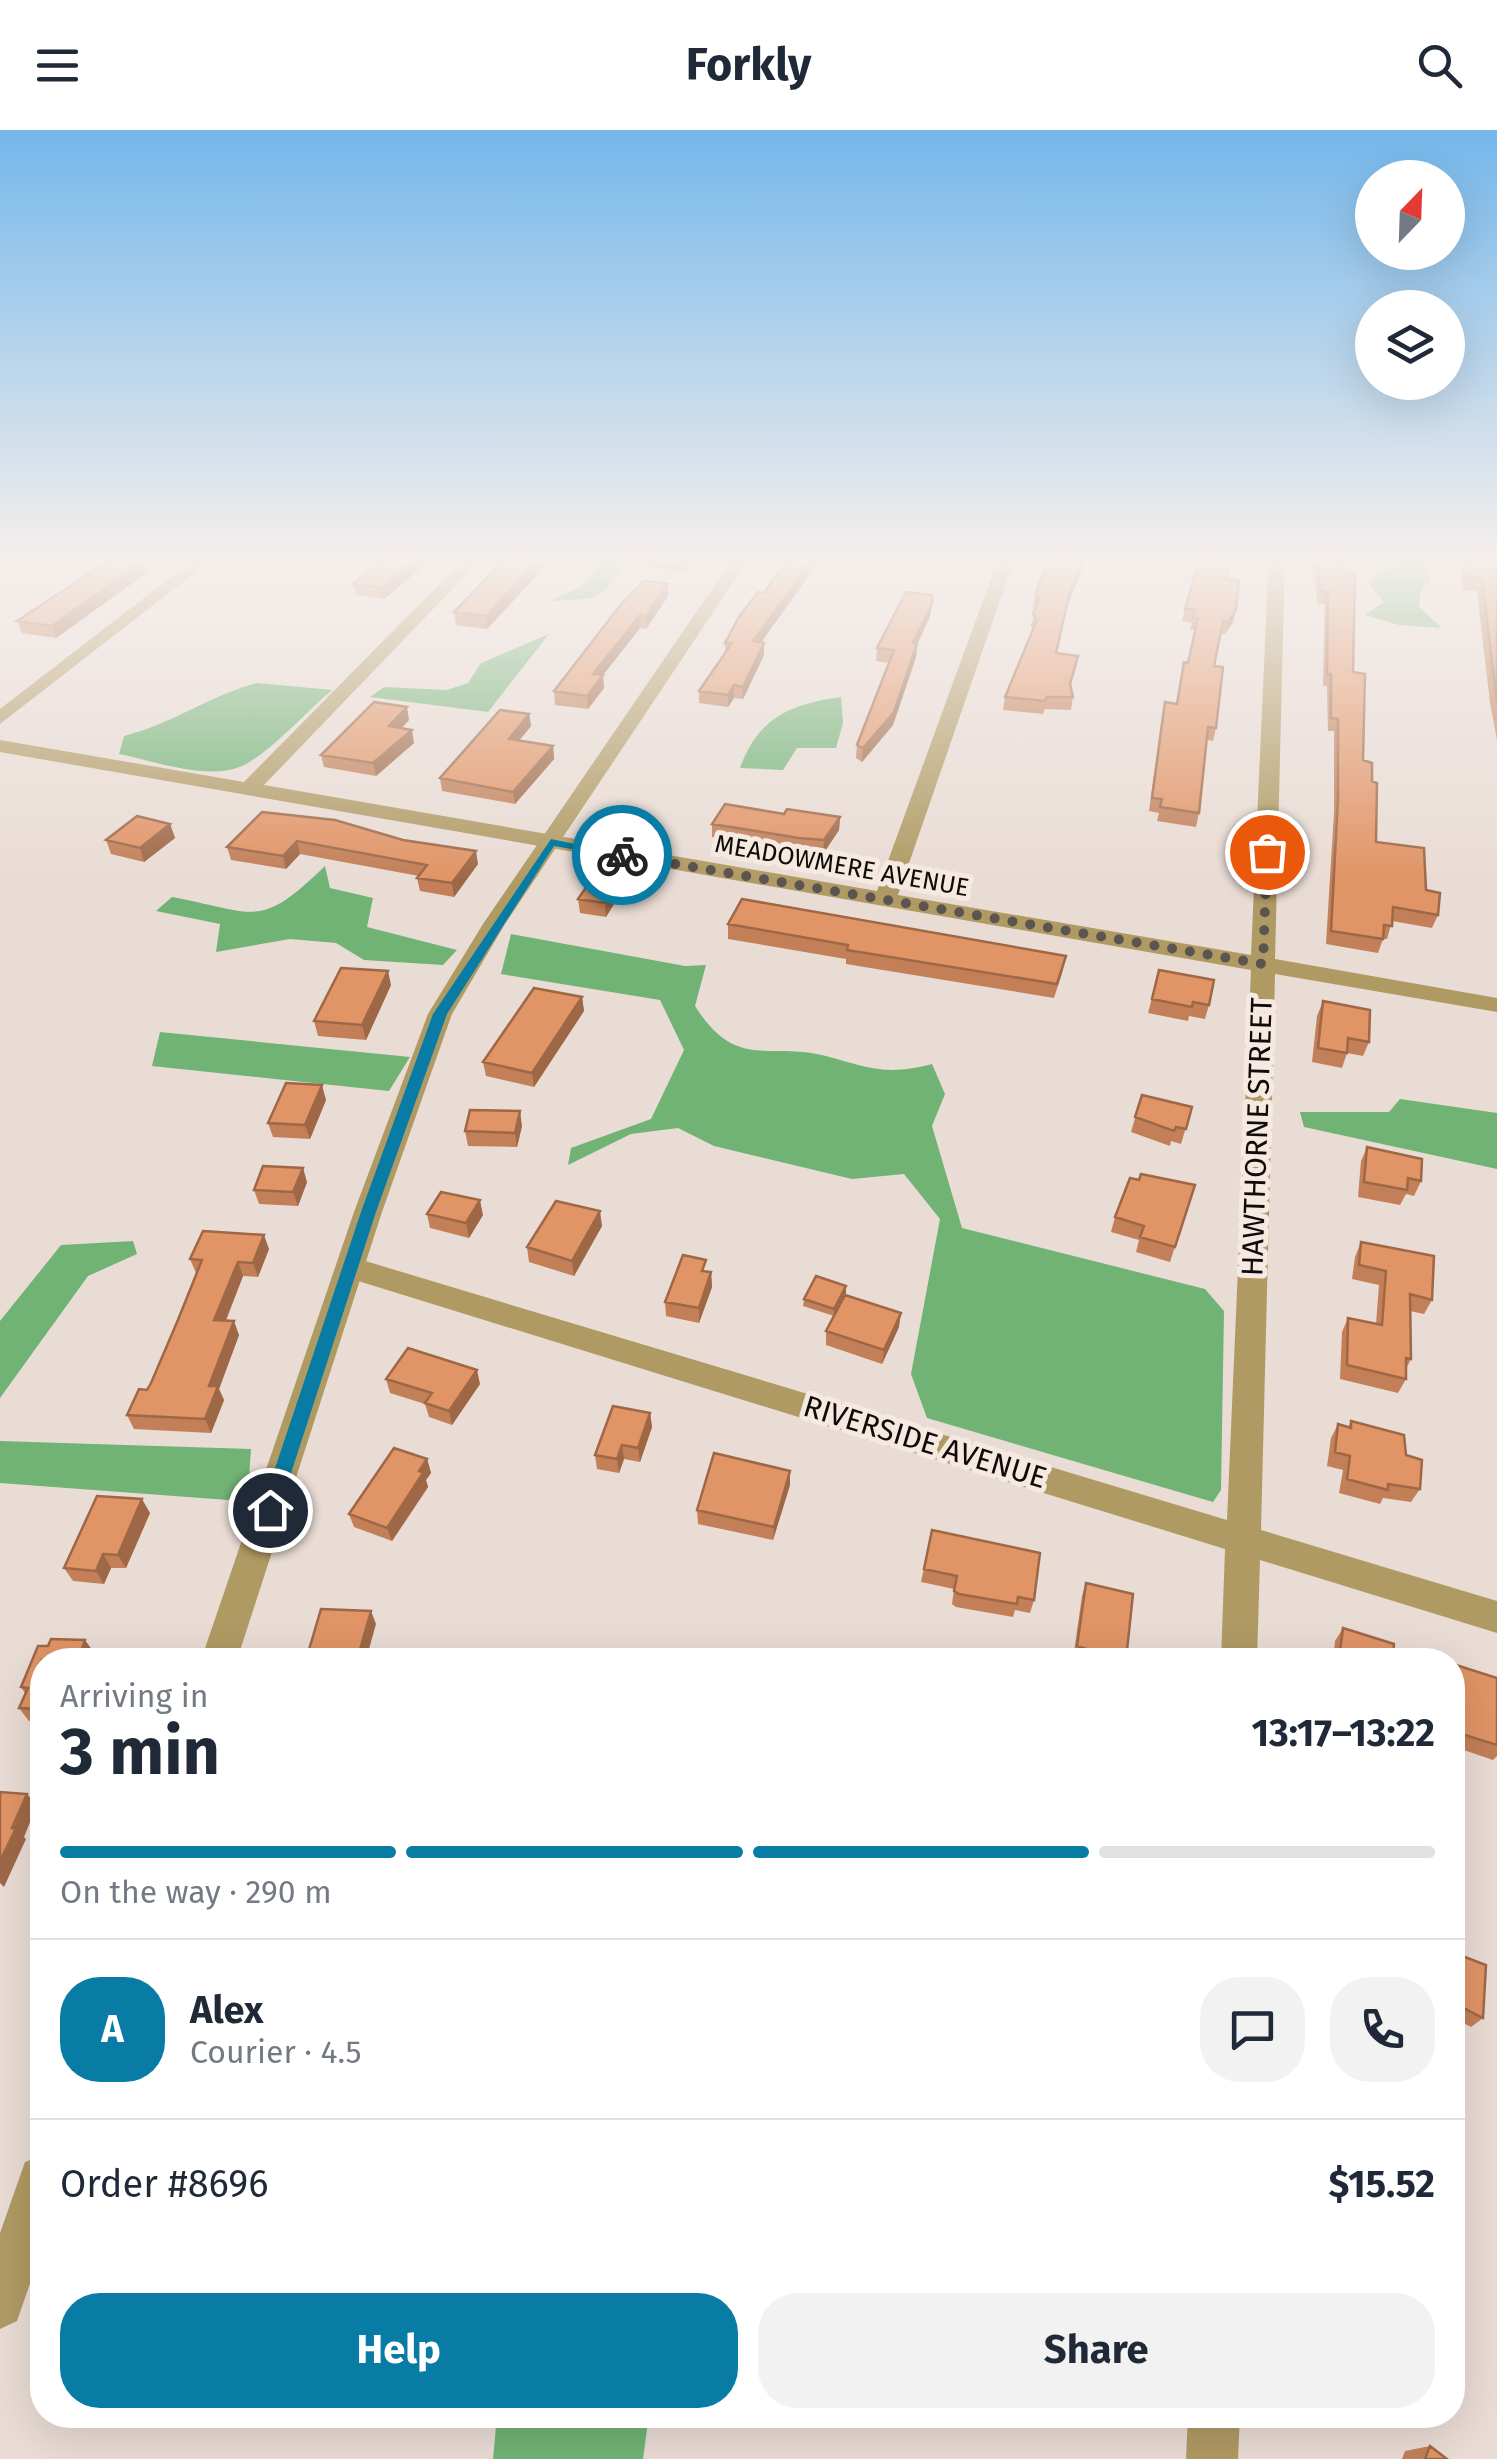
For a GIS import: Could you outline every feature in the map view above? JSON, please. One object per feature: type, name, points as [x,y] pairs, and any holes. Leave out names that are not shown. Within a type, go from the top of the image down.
[{"type":"street","points":[[0,718],[71,663]]},
{"type":"street","points":[[248,790],[372,663]]},
{"type":"street","points":[[223,1648],[440,1014],[671,663]]},
{"type":"street","points":[[886,901],[970,663]]},
{"type":"street","name":"HAWTHORNE STREET","points":[[1239,1648],[1273,663]]},
{"type":"street","name":"MEADOWMERE AVENUE","points":[[0,746],[1497,1005]]},
{"type":"street","name":"RIVERSIDE AVENUE","points":[[352,1268],[1497,1617]]},
{"type":"street","points":[[0,2304],[30,2215]]},
{"type":"street","points":[[1212,2459],[1213,2428]]},
{"type":"green space","points":[[481,663],[527,663],[488,712],[370,697],[384,687],[447,690],[468,683]]},
{"type":"green space","points":[[257,683],[332,690],[276,742],[242,766],[197,771],[119,754],[124,736]]},
{"type":"green space","points":[[841,697],[843,723],[836,748],[797,748],[783,770],[740,768],[756,737],[778,716],[806,704]]},
{"type":"green space","points":[[325,866],[330,888],[373,898],[367,927],[457,950],[443,965],[364,960],[336,943],[290,939],[216,952],[220,924],[156,911],[172,897],[240,911],[270,908]]},
{"type":"green space","points":[[511,934],[685,966],[706,965],[695,1006],[725,1040],[740,1047],[806,1052],[878,1069],[902,1070],[932,1064],[945,1094],[932,1126],[962,1228],[1205,1289],[1224,1311],[1221,1490],[1213,1502],[927,1418],[911,1374],[940,1219],[904,1174],[852,1179],[714,1146],[678,1128],[631,1134],[568,1165],[571,1148],[651,1119],[684,1050],[660,1000],[501,974]]},
{"type":"green space","points":[[160,1032],[410,1057],[389,1091],[152,1066]]},
{"type":"green space","points":[[1400,1099],[1497,1113],[1497,1169],[1304,1127],[1300,1112],[1389,1112]]},
{"type":"green space","points":[[133,1241],[137,1254],[88,1276],[0,1398],[0,1321],[61,1245]]},
{"type":"green space","points":[[0,1441],[251,1449],[249,1478],[228,1500],[0,1483]]},
{"type":"green space","points":[[496,2428],[647,2428],[643,2459],[493,2459]]},
{"type":"building","points":[[576,663],[602,663],[593,674],[603,675],[587,696],[554,691]]},
{"type":"building","points":[[718,663],[755,663],[743,687],[734,685],[728,695],[699,691]]},
{"type":"building","points":[[889,663],[911,663],[894,712],[863,748],[857,745]]},
{"type":"building","points":[[1019,663],[1076,663],[1070,684],[1073,697],[1047,697],[1045,701],[1005,697]]},
{"type":"building","points":[[1184,663],[1215,663],[1214,666],[1223,667],[1216,728],[1208,727],[1199,813],[1160,807],[1162,799],[1152,798],[1165,702],[1177,704]]},
{"type":"building","points":[[1327,663],[1353,663],[1353,672],[1365,674],[1363,760],[1372,763],[1372,781],[1377,783],[1376,842],[1424,848],[1426,890],[1440,893],[1438,915],[1393,907],[1392,926],[1384,925],[1383,939],[1331,931],[1338,719],[1331,718],[1331,674],[1327,674]]},
{"type":"building","points":[[1492,663],[1497,663],[1497,702]]},
{"type":"building","points":[[374,702],[407,707],[389,726],[412,730],[373,763],[321,755]]},
{"type":"building","points":[[500,710],[529,714],[509,739],[553,746],[513,792],[440,778]]},
{"type":"building","points":[[725,804],[784,814],[787,809],[840,817],[824,840],[799,838],[712,824]]},
{"type":"building","points":[[262,812],[335,820],[403,840],[476,851],[452,883],[417,878],[427,865],[297,841],[283,856],[227,847]]},
{"type":"building","points":[[137,816],[170,824],[140,848],[106,840]]},
{"type":"building","points":[[596,873],[621,877],[605,903],[578,899]]},
{"type":"building","points":[[742,899],[1066,956],[1057,984],[847,950],[848,945],[728,924]]},
{"type":"building","points":[[341,968],[388,971],[362,1025],[314,1021]]},
{"type":"building","points":[[1159,970],[1214,980],[1209,1005],[1193,1002],[1192,1007],[1152,999]]},
{"type":"building","points":[[534,988],[582,997],[532,1073],[483,1062]]},
{"type":"building","points":[[1323,1001],[1370,1010],[1369,1042],[1348,1038],[1347,1053],[1318,1048]]},
{"type":"building","points":[[286,1083],[322,1085],[305,1125],[268,1123]]},
{"type":"building","points":[[1142,1095],[1192,1107],[1186,1129],[1176,1127],[1174,1131],[1135,1117]]},
{"type":"building","points":[[470,1110],[520,1111],[515,1133],[465,1131]]},
{"type":"building","points":[[1367,1147],[1422,1159],[1421,1181],[1408,1178],[1407,1190],[1364,1182]]},
{"type":"building","points":[[263,1166],[303,1168],[293,1192],[254,1190]]},
{"type":"building","points":[[1141,1174],[1195,1185],[1175,1247],[1140,1237],[1144,1226],[1115,1217],[1130,1178],[1139,1180]]},
{"type":"building","points":[[441,1192],[480,1200],[466,1223],[427,1214]]},
{"type":"building","points":[[556,1201],[600,1211],[572,1261],[527,1247]]},
{"type":"building","points":[[203,1231],[264,1235],[253,1263],[238,1262],[214,1320],[234,1321],[209,1386],[218,1386],[205,1419],[127,1415],[139,1389],[147,1390],[151,1383],[178,1320],[202,1260],[190,1259]]},
{"type":"building","points":[[1361,1242],[1434,1256],[1432,1300],[1410,1294],[1411,1359],[1406,1358],[1406,1379],[1347,1365],[1348,1318],[1382,1325],[1386,1271],[1359,1265]]},
{"type":"building","points":[[683,1255],[706,1260],[702,1271],[711,1272],[699,1308],[665,1302]]},
{"type":"building","points":[[816,1276],[846,1286],[834,1309],[804,1299]]},
{"type":"building","points":[[845,1295],[901,1313],[884,1350],[826,1331]]},
{"type":"building","points":[[408,1348],[477,1370],[449,1411],[425,1403],[432,1393],[386,1379]]},
{"type":"building","points":[[613,1406],[650,1413],[638,1448],[622,1445],[617,1459],[595,1455]]},
{"type":"building","points":[[1351,1421],[1404,1435],[1406,1455],[1422,1460],[1420,1489],[1388,1484],[1388,1490],[1347,1479],[1350,1456],[1335,1452],[1338,1424],[1351,1428]]},
{"type":"building","points":[[394,1448],[427,1459],[419,1471],[423,1473],[387,1528],[349,1514]]},
{"type":"building","points":[[714,1453],[790,1471],[774,1527],[697,1510]]},
{"type":"building","points":[[97,1496],[142,1499],[118,1555],[103,1554],[96,1571],[64,1568]]},
{"type":"building","points":[[932,1530],[1040,1553],[1034,1600],[1018,1597],[1017,1604],[954,1591],[957,1576],[924,1569]]},
{"type":"building","points":[[1086,1583],[1133,1594],[1127,1648],[1077,1646]]},
{"type":"building","points":[[321,1609],[371,1611],[360,1648],[310,1648]]},
{"type":"building","points":[[1343,1628],[1394,1644],[1394,1648],[1340,1648]]},
{"type":"building","points":[[51,1639],[85,1640],[82,1648],[37,1648],[48,1646]]},
{"type":"building","points":[[30,1665],[30,1708],[19,1708],[28,1688],[21,1687]]},
{"type":"building","points":[[1465,1668],[1497,1678],[1497,1745],[1465,1735]]},
{"type":"building","points":[[0,1792],[27,1794],[0,1861]]},
{"type":"building","points":[[1465,1957],[1486,1965],[1483,2018],[1465,2009]]},
{"type":"building","points":[[1430,2446],[1447,2459],[1425,2459]]},
{"type":"way so far","points":[[622,855],[1263,964],[1267,852]]},
{"type":"route","points":[[270,1510],[368,1212],[440,1014],[494,924],[551,842],[622,855]]}]
